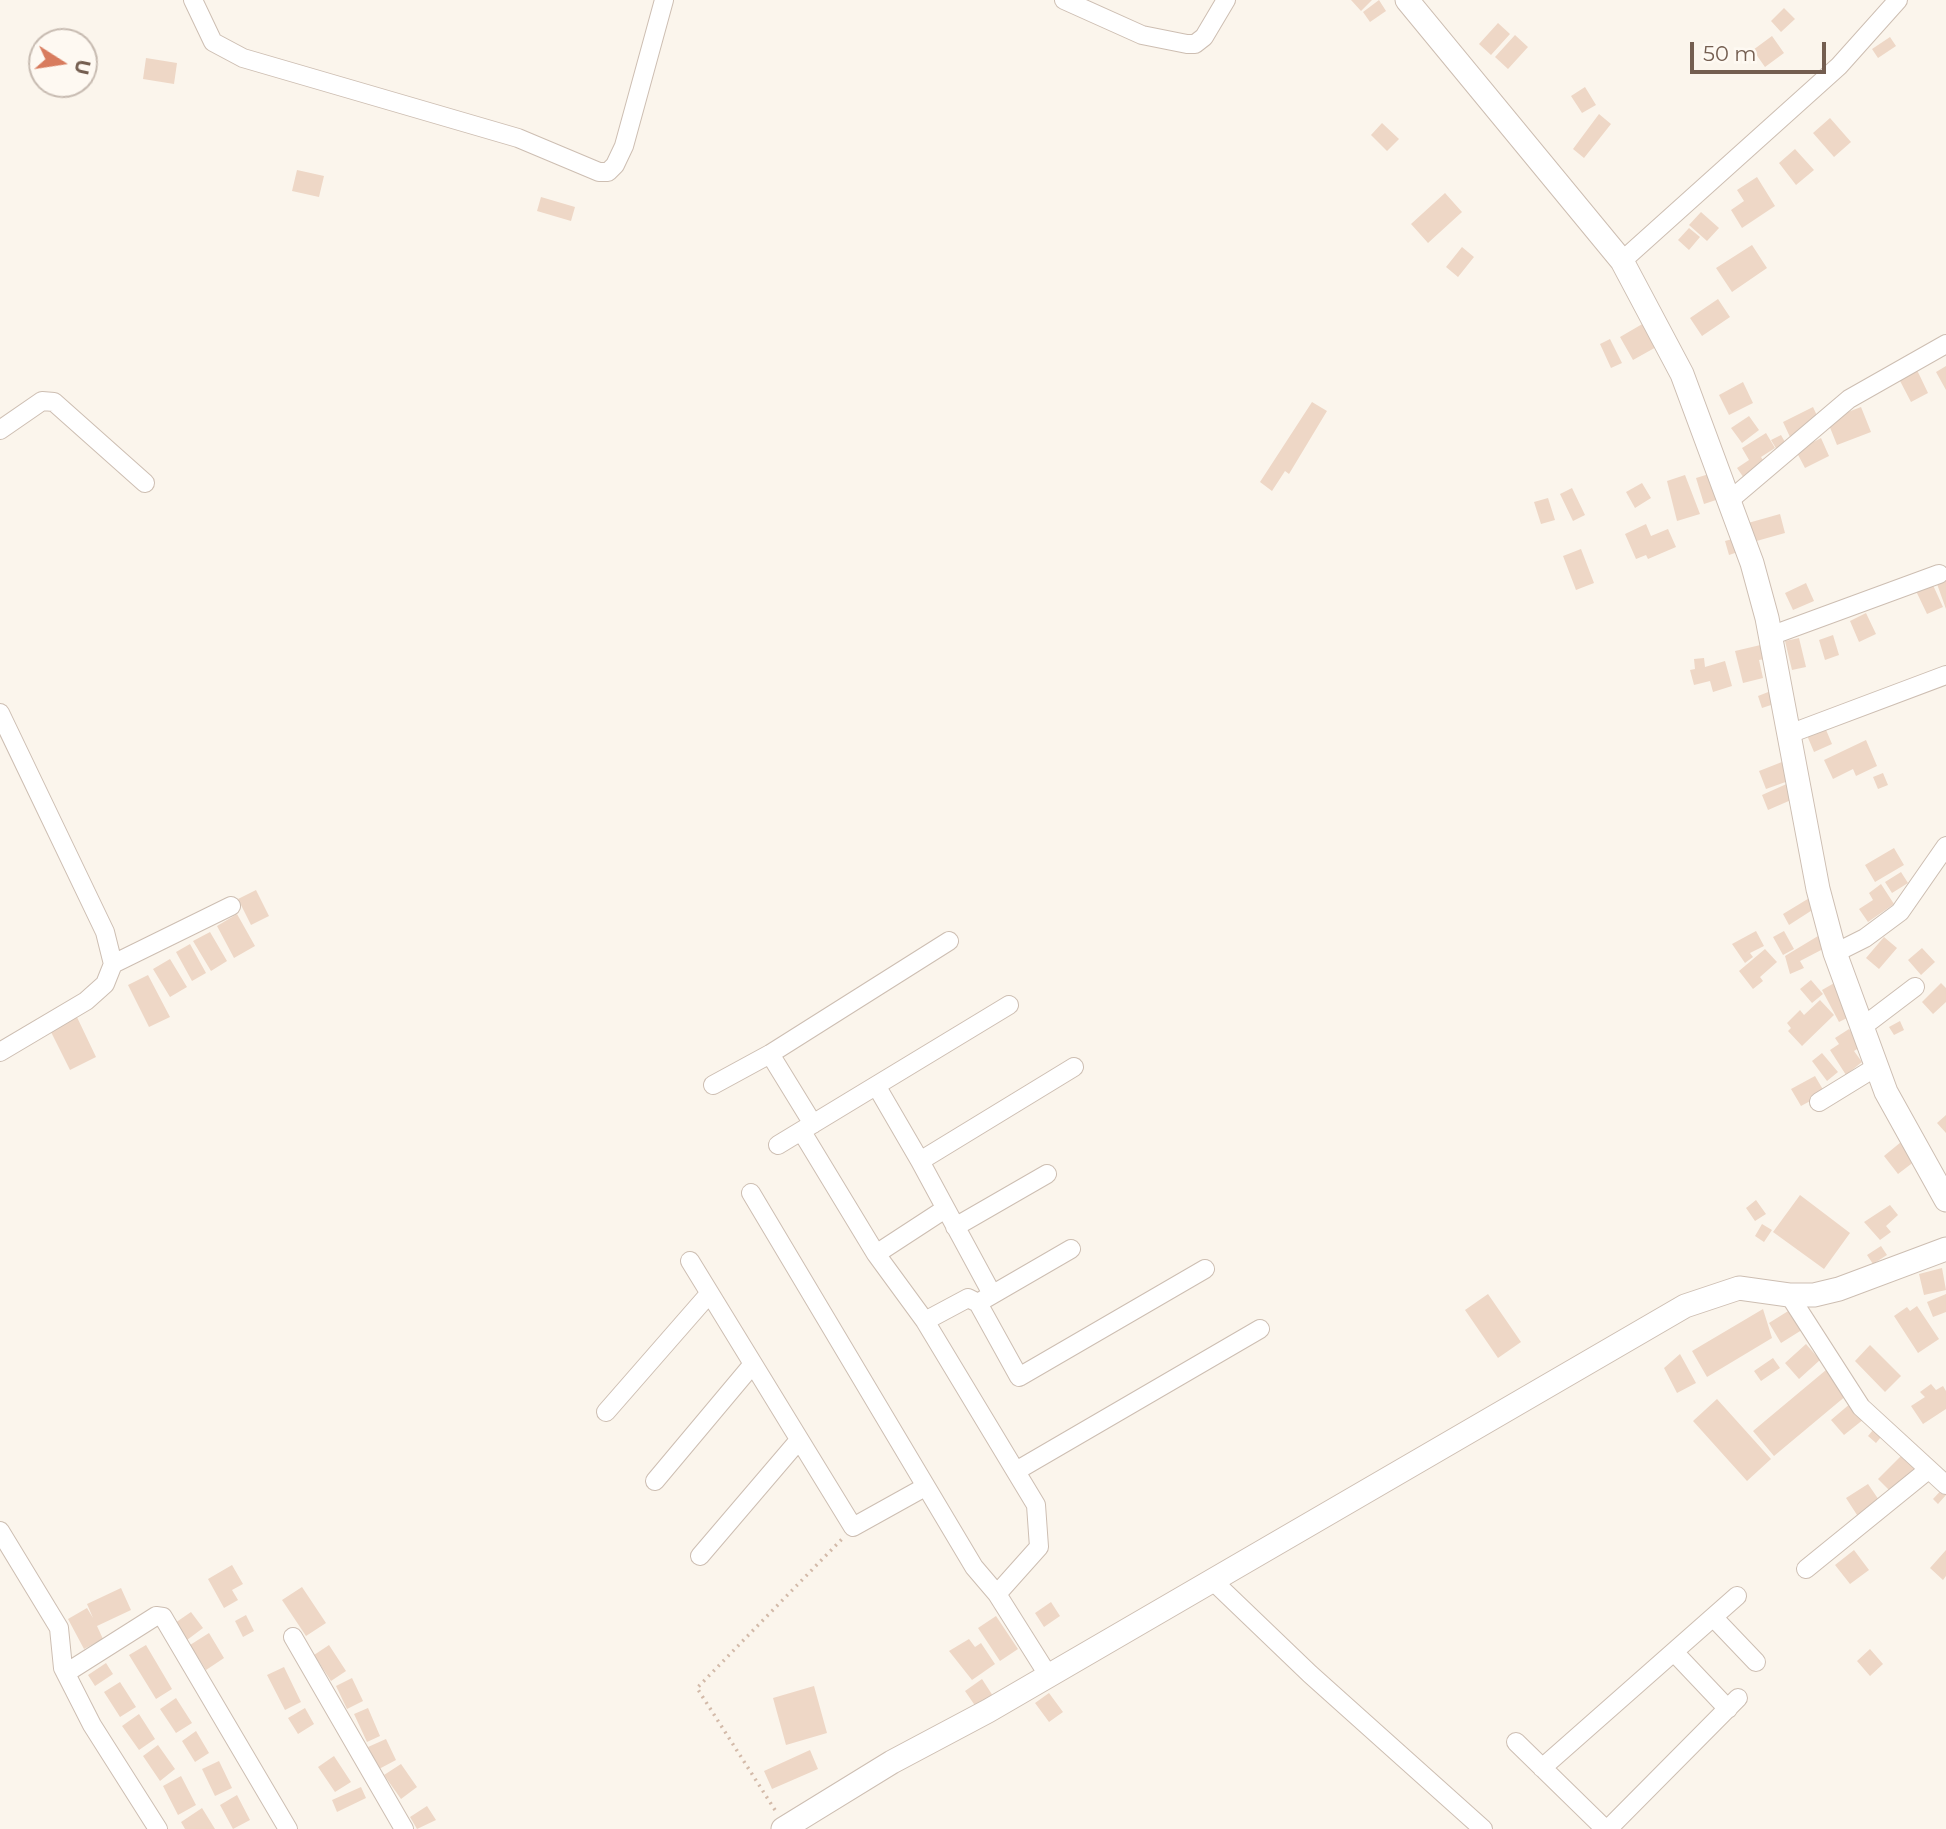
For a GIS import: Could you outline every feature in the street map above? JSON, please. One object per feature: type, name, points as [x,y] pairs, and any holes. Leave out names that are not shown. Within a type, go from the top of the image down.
[{"type":"street","points":[[193,0],[213,42],[243,58],[518,138],[599,172],[608,172],[615,165],[624,146],[664,0]]},
{"type":"street","points":[[1064,0],[1142,35],[1195,44],[1204,37],[1226,0]]},
{"type":"street","points":[[1407,0],[1622,261],[1682,374],[1752,563],[1770,636],[1818,889],[1835,953],[1861,1028],[1892,1103],[1946,1200]]},
{"type":"street","points":[[1622,261],[1839,66],[1898,0]]},
{"type":"street","points":[[1730,500],[1849,399],[1946,344]]},
{"type":"street","points":[[0,430],[47,400],[65,410],[145,483]]},
{"type":"street","points":[[1770,636],[1938,574]]},
{"type":"street","points":[[1789,734],[1946,675]]},
{"type":"street","points":[[0,713],[105,932],[113,964],[105,984],[86,1001],[0,1052]]},
{"type":"street","points":[[1835,953],[1865,938],[1900,912],[1946,846]]},
{"type":"street","points":[[113,964],[231,906]]},
{"type":"street","points":[[713,1085],[770,1054],[949,941]]},
{"type":"street","points":[[1861,1028],[1915,987]]},
{"type":"street","points":[[778,1145],[1009,1006]]},
{"type":"street","points":[[770,1054],[876,1254],[925,1321],[1036,1505],[1039,1548],[996,1594]]},
{"type":"street","points":[[920,1161],[1074,1067]]},
{"type":"street","points":[[1819,1102],[1877,1067]]},
{"type":"street","points":[[877,1087],[955,1227],[1018,1377],[1205,1269]]},
{"type":"street","points":[[955,1227],[1046,1174]]},
{"type":"street","points":[[751,1193],[974,1567],[996,1594],[1048,1675]]},
{"type":"street","points":[[876,1254],[945,1209]]},
{"type":"street","points":[[925,1321],[968,1298],[985,1298],[1071,1249]]},
{"type":"street","points":[[785,1828],[892,1762],[1048,1675],[1685,1306],[1739,1287],[1789,1295],[1814,1295],[1839,1289],[1946,1249]]},
{"type":"street","points":[[690,1261],[853,1527],[925,1487]]},
{"type":"street","points":[[606,1412],[709,1294]]},
{"type":"street","points":[[1789,1295],[1861,1407],[1946,1485]]},
{"type":"street","points":[[1016,1471],[1260,1329]]},
{"type":"street","points":[[654,1481],[753,1364]]},
{"type":"street","points":[[700,1556],[799,1440]]},
{"type":"street","points":[[1806,1569],[1928,1470]]},
{"type":"street","points":[[0,1531],[59,1628],[66,1674],[92,1726],[158,1829]]},
{"type":"street","points":[[1212,1580],[1310,1674],[1483,1829]]},
{"type":"street","points":[[1542,1768],[1737,1596]]},
{"type":"street","points":[[66,1674],[156,1616],[163,1617],[288,1829]]},
{"type":"street","points":[[1714,1618],[1756,1662]]},
{"type":"street","points":[[293,1637],[404,1829]]},
{"type":"street","points":[[1516,1742],[1606,1829],[1733,1703],[1674,1652]]},
{"type":"path","points":[[785,1828],[697,1688],[853,1527]]},
{"type":"building","points":[[1351,0],[1372,0],[1361,11]]},
{"type":"building","points":[[1379,0],[1386,11],[1370,22],[1363,12]]},
{"type":"building","points":[[1784,8],[1795,19],[1781,32],[1771,21]]},
{"type":"building","points":[[1498,23],[1510,34],[1491,55],[1479,44]]},
{"type":"building","points":[[1515,35],[1528,47],[1508,69],[1495,57]]},
{"type":"building","points":[[1772,36],[1784,53],[1765,67],[1753,50]]},
{"type":"building","points":[[1890,37],[1896,46],[1878,58],[1872,49]]},
{"type":"building","points":[[146,58],[177,63],[174,84],[143,79]]},
{"type":"building","points":[[1585,87],[1596,105],[1582,113],[1571,96]]},
{"type":"building","points":[[1599,114],[1611,124],[1584,158],[1573,149]]},
{"type":"building","points":[[1830,118],[1851,142],[1834,157],[1813,133]]},
{"type":"building","points":[[1382,123],[1399,139],[1387,151],[1371,135]]},
{"type":"building","points":[[1795,149],[1814,170],[1796,185],[1779,163]]},
{"type":"building","points":[[297,170],[324,176],[319,197],[292,191]]},
{"type":"building","points":[[1757,177],[1775,206],[1742,228],[1731,210],[1744,201],[1737,190]]},
{"type":"building","points":[[1445,193],[1462,212],[1428,243],[1411,224]]},
{"type":"building","points":[[541,197],[575,207],[571,221],[537,211]]},
{"type":"building","points":[[1701,212],[1719,228],[1707,241],[1689,225]]},
{"type":"building","points":[[1689,228],[1700,237],[1689,250],[1678,240]]},
{"type":"building","points":[[1752,245],[1767,268],[1732,292],[1716,268]]},
{"type":"building","points":[[1462,247],[1474,257],[1458,277],[1446,267]]},
{"type":"building","points":[[1718,299],[1730,317],[1702,336],[1690,318]]},
{"type":"building","points":[[1644,323],[1658,346],[1633,360],[1620,337]]},
{"type":"building","points":[[1610,339],[1622,363],[1611,368],[1600,344]]},
{"type":"building","points":[[1946,366],[1946,390],[1936,372]]},
{"type":"building","points":[[1917,370],[1928,393],[1911,402],[1899,379]]},
{"type":"building","points":[[1743,382],[1753,403],[1729,415],[1719,395]]},
{"type":"building","points":[[1312,402],[1327,411],[1289,474],[1285,471],[1272,491],[1260,482]]},
{"type":"building","points":[[1813,407],[1820,422],[1790,437],[1783,422]]},
{"type":"building","points":[[1861,407],[1871,432],[1837,445],[1827,420]]},
{"type":"building","points":[[1749,416],[1759,430],[1742,443],[1731,428]]},
{"type":"building","points":[[1766,433],[1775,448],[1761,457],[1767,467],[1746,481],[1737,468],[1749,460],[1742,448]]},
{"type":"building","points":[[1781,435],[1789,449],[1780,455],[1771,440]]},
{"type":"building","points":[[1821,438],[1829,456],[1805,468],[1796,451]]},
{"type":"building","points":[[1709,474],[1716,500],[1704,504],[1696,478]]},
{"type":"building","points":[[1685,475],[1700,514],[1677,521],[1667,481]]},
{"type":"building","points":[[1642,483],[1651,498],[1635,508],[1626,492]]},
{"type":"building","points":[[1572,488],[1585,515],[1573,521],[1560,494]]},
{"type":"building","points":[[1548,498],[1555,520],[1541,524],[1534,502]]},
{"type":"building","points":[[1780,514],[1785,533],[1753,542],[1748,523]]},
{"type":"building","points":[[1646,524],[1651,536],[1668,529],[1676,547],[1648,559],[1646,555],[1636,559],[1625,534]]},
{"type":"building","points":[[1736,538],[1741,551],[1729,555],[1725,541]]},
{"type":"building","points":[[1581,549],[1594,583],[1576,590],[1563,556]]},
{"type":"building","points":[[1946,581],[1946,609],[1937,584]]},
{"type":"building","points":[[1806,583],[1814,601],[1793,610],[1785,593]]},
{"type":"building","points":[[1932,583],[1943,607],[1927,614],[1916,591]]},
{"type":"building","points":[[1866,613],[1876,634],[1859,642],[1850,621]]},
{"type":"building","points":[[1833,635],[1839,655],[1825,660],[1819,640]]},
{"type":"building","points":[[1799,638],[1806,667],[1792,670],[1785,641]]},
{"type":"building","points":[[1769,643],[1771,658],[1759,660],[1763,678],[1743,683],[1735,651]]},
{"type":"building","points":[[1704,658],[1705,667],[1725,661],[1732,686],[1713,692],[1710,681],[1694,685],[1690,670],[1695,669],[1694,659]]},
{"type":"building","points":[[1776,689],[1780,702],[1762,708],[1758,696]]},
{"type":"building","points":[[1824,725],[1832,744],[1814,752],[1806,733]]},
{"type":"building","points":[[1866,740],[1877,766],[1856,776],[1853,769],[1833,779],[1824,760]]},
{"type":"building","points":[[1787,760],[1794,779],[1766,789],[1759,771]]},
{"type":"building","points":[[1883,773],[1888,785],[1878,789],[1873,777]]},
{"type":"building","points":[[1791,782],[1798,797],[1768,810],[1762,795]]},
{"type":"building","points":[[1894,848],[1904,865],[1875,882],[1865,865]]},
{"type":"building","points":[[1901,872],[1908,883],[1892,893],[1885,882]]},
{"type":"building","points":[[1881,884],[1894,904],[1868,922],[1859,909],[1873,900],[1869,893]]},
{"type":"building","points":[[256,890],[269,916],[251,925],[238,899]]},
{"type":"building","points":[[1811,897],[1817,907],[1789,925],[1783,914]]},
{"type":"building","points":[[237,914],[255,946],[234,958],[217,926]]},
{"type":"building","points":[[1756,931],[1764,946],[1750,953],[1753,957],[1745,963],[1732,944]]},
{"type":"building","points":[[1784,931],[1794,949],[1783,955],[1773,937]]},
{"type":"building","points":[[210,932],[227,961],[211,971],[193,941]]},
{"type":"building","points":[[1818,936],[1825,948],[1800,961],[1804,968],[1790,974],[1785,956]]},
{"type":"building","points":[[1884,937],[1897,948],[1879,969],[1866,958]]},
{"type":"building","points":[[190,944],[206,973],[192,981],[176,952]]},
{"type":"building","points":[[1922,948],[1935,962],[1921,975],[1908,960]]},
{"type":"building","points":[[1765,949],[1777,962],[1760,977],[1763,981],[1753,989],[1739,971]]},
{"type":"building","points":[[170,959],[187,987],[170,997],[153,969]]},
{"type":"building","points":[[148,975],[170,1017],[149,1027],[128,985]]},
{"type":"building","points":[[1811,980],[1823,994],[1812,1003],[1800,989]]},
{"type":"building","points":[[1836,982],[1853,1015],[1839,1022],[1822,990]]},
{"type":"building","points":[[1941,983],[1946,988],[1946,1002],[1933,1014],[1922,1002]]},
{"type":"building","points":[[1820,1000],[1834,1015],[1802,1046],[1788,1031],[1791,1028],[1787,1023],[1800,1010],[1804,1015]]},
{"type":"building","points":[[75,1013],[96,1057],[70,1070],[48,1026]]},
{"type":"building","points":[[1900,1021],[1904,1030],[1894,1035],[1889,1027]]},
{"type":"building","points":[[1849,1029],[1862,1046],[1854,1051],[1862,1062],[1846,1075],[1830,1050],[1839,1044],[1835,1038]]},
{"type":"building","points":[[1822,1053],[1838,1072],[1827,1081],[1812,1061]]},
{"type":"building","points":[[1815,1076],[1825,1093],[1801,1106],[1791,1089]]},
{"type":"building","points":[[1946,1115],[1946,1133],[1937,1123]]},
{"type":"building","points":[[1901,1142],[1915,1161],[1898,1174],[1884,1156]]},
{"type":"building","points":[[1800,1195],[1850,1233],[1824,1269],[1773,1232]]},
{"type":"building","points":[[1756,1200],[1766,1214],[1755,1221],[1746,1208]]},
{"type":"building","points":[[1890,1205],[1898,1215],[1886,1226],[1891,1232],[1880,1240],[1864,1222]]},
{"type":"building","points":[[1762,1224],[1772,1230],[1764,1242],[1755,1236]]},
{"type":"building","points":[[1881,1246],[1887,1255],[1873,1264],[1867,1255]]},
{"type":"building","points":[[1942,1268],[1946,1290],[1924,1295],[1919,1274]]},
{"type":"building","points":[[1488,1294],[1521,1342],[1498,1358],[1465,1310]]},
{"type":"building","points":[[1946,1294],[1946,1312],[1933,1317],[1927,1302]]},
{"type":"building","points":[[1917,1306],[1939,1339],[1918,1353],[1894,1316],[1907,1307],[1910,1311]]},
{"type":"building","points":[[1793,1308],[1805,1328],[1781,1343],[1769,1323]]},
{"type":"building","points":[[1763,1309],[1772,1338],[1707,1377],[1692,1351]]},
{"type":"building","points":[[1806,1344],[1820,1360],[1799,1379],[1785,1363]]},
{"type":"building","points":[[1870,1345],[1901,1376],[1885,1392],[1855,1361]]},
{"type":"building","points":[[1680,1354],[1696,1383],[1677,1393],[1664,1368]]},
{"type":"building","points":[[1773,1358],[1780,1368],[1761,1381],[1754,1371]]},
{"type":"building","points":[[1826,1370],[1847,1395],[1774,1456],[1753,1431]]},
{"type":"building","points":[[1931,1384],[1936,1390],[1943,1386],[1946,1391],[1946,1409],[1923,1424],[1911,1406],[1925,1397],[1920,1392]]},
{"type":"building","points":[[1717,1399],[1771,1459],[1747,1481],[1693,1421]]},
{"type":"building","points":[[1851,1403],[1864,1419],[1844,1435],[1831,1420]]},
{"type":"building","points":[[1878,1424],[1886,1431],[1876,1443],[1868,1436]]},
{"type":"building","points":[[1904,1453],[1920,1469],[1894,1495],[1878,1479]]},
{"type":"building","points":[[1868,1484],[1881,1503],[1859,1518],[1846,1498]]},
{"type":"building","points":[[1946,1485],[1946,1495],[1938,1504],[1933,1499]]},
{"type":"building","points":[[1854,1550],[1869,1570],[1850,1584],[1835,1565]]},
{"type":"building","points":[[1946,1550],[1946,1576],[1943,1580],[1930,1568]]},
{"type":"building","points":[[232,1565],[243,1584],[232,1590],[238,1600],[224,1608],[208,1579]]},
{"type":"building","points":[[302,1587],[326,1623],[306,1636],[282,1600]]},
{"type":"building","points":[[121,1588],[131,1610],[97,1626],[103,1639],[84,1649],[68,1619],[87,1608],[93,1618],[87,1604]]},
{"type":"building","points":[[1051,1602],[1060,1616],[1044,1627],[1035,1613]]},
{"type":"building","points":[[191,1612],[203,1628],[187,1640],[175,1623]]},
{"type":"building","points":[[246,1615],[254,1631],[243,1637],[235,1621]]},
{"type":"building","points":[[996,1616],[1018,1649],[1000,1661],[978,1628]]},
{"type":"building","points":[[209,1633],[224,1658],[206,1670],[190,1645]]},
{"type":"building","points":[[969,1639],[975,1647],[981,1643],[995,1664],[972,1680],[949,1651]]},
{"type":"building","points":[[146,1645],[172,1689],[156,1699],[129,1655]]},
{"type":"building","points":[[329,1645],[346,1671],[331,1681],[314,1655]]},
{"type":"building","points":[[1870,1649],[1883,1664],[1870,1676],[1857,1661]]},
{"type":"building","points":[[106,1663],[113,1674],[95,1686],[88,1675]]},
{"type":"building","points":[[284,1667],[301,1702],[285,1710],[267,1675]]},
{"type":"building","points":[[352,1678],[363,1701],[347,1709],[336,1686]]},
{"type":"building","points":[[982,1679],[993,1696],[976,1707],[965,1691]]},
{"type":"building","points":[[120,1682],[136,1707],[120,1717],[104,1692]]},
{"type":"building","points":[[814,1686],[827,1733],[786,1745],[773,1698]]},
{"type":"building","points":[[1049,1693],[1063,1712],[1049,1722],[1035,1703]]},
{"type":"building","points":[[176,1698],[192,1723],[176,1733],[160,1709]]},
{"type":"building","points":[[305,1708],[314,1724],[298,1734],[288,1718]]},
{"type":"building","points":[[368,1708],[380,1736],[367,1742],[354,1714]]},
{"type":"building","points":[[139,1714],[155,1739],[139,1750],[122,1726]]},
{"type":"building","points":[[196,1731],[209,1753],[195,1762],[182,1741]]},
{"type":"building","points":[[386,1739],[396,1760],[379,1769],[368,1747]]},
{"type":"building","points":[[158,1745],[175,1769],[160,1781],[143,1756]]},
{"type":"building","points":[[810,1750],[818,1769],[772,1789],[764,1771]]},
{"type":"building","points":[[334,1756],[351,1782],[335,1792],[318,1767]]},
{"type":"building","points":[[219,1761],[232,1788],[215,1796],[202,1769]]},
{"type":"building","points":[[401,1764],[417,1787],[401,1799],[384,1775]]},
{"type":"building","points":[[181,1776],[196,1805],[178,1815],[163,1786]]},
{"type":"building","points":[[361,1787],[366,1798],[337,1812],[332,1800]]},
{"type":"building","points":[[237,1795],[250,1820],[233,1829],[220,1805]]},
{"type":"building","points":[[427,1806],[436,1820],[417,1829],[410,1817]]},
{"type":"building","points":[[202,1808],[215,1829],[185,1829],[181,1822]]}]
